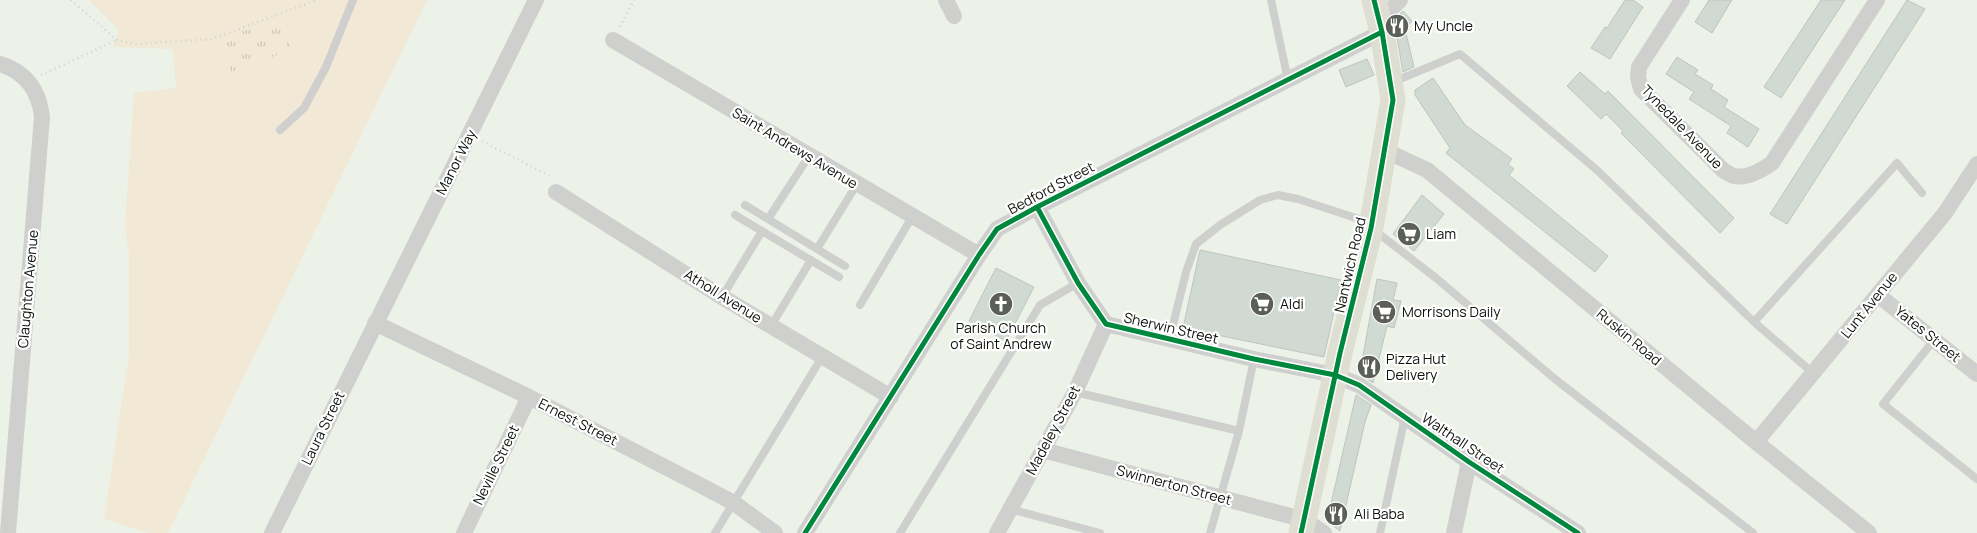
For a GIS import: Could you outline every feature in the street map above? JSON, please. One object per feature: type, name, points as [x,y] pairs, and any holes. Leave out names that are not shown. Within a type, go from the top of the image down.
[{"type":"main road","name":"Nantwich Road","points":[[1310,529],[1335,375],[1372,226],[1393,100],[1378,18]]},
{"type":"street","name":"Manor Way","points":[[375,323],[536,0]]},
{"type":"street","points":[[946,0],[954,16]]},
{"type":"street","name":"Bedford Street","points":[[805,533],[979,255],[998,229],[1037,207],[1288,80],[1378,18],[1400,0]]},
{"type":"street","name":"Tynedale Avenue","points":[[1682,0],[1639,67],[1638,77],[1641,89],[1723,170],[1734,176],[1754,173],[1772,163],[1877,0]]},
{"type":"street","name":"Saint Andrews Avenue","points":[[613,40],[979,255]]},
{"type":"street","name":"Claughton Avenue","points":[[0,64],[15,70],[28,81],[38,98],[42,117],[6,477],[8,533]]},
{"type":"street","name":"Ruskin Road","points":[[1384,150],[1427,170],[1863,531]]},
{"type":"street","name":"Lunt Avenue","points":[[1756,442],[1945,213],[1977,164]]},
{"type":"street","name":"Atholl Avenue","points":[[556,192],[771,326],[891,397]]},
{"type":"street","name":"Sherwin Street","points":[[1037,207],[1078,283],[1106,324],[1335,375]]},
{"type":"street","name":"Yates Street","points":[[1878,295],[1977,374]]},
{"type":"street","name":"Ernest Street","points":[[375,323],[529,397],[734,503],[775,533]]},
{"type":"street","name":"Laura Street","points":[[272,533],[375,323]]},
{"type":"street","name":"Madeley Street","points":[[997,533],[1075,392],[1106,324]]},
{"type":"street","name":"Walthall Street","points":[[1335,375],[1359,384],[1469,462],[1578,533]]},
{"type":"street","name":"Neville Street","points":[[464,533],[529,397]]},
{"type":"street","name":"Swinnerton Street","points":[[1043,450],[1221,498],[1310,529]]},
{"type":"street","points":[[1454,533],[1469,462]]},
{"type":"lane","points":[[280,130],[304,108],[326,68],[353,0]]},
{"type":"lane","points":[[1271,0],[1288,80]]},
{"type":"lane","points":[[1390,83],[1460,54],[1598,171],[1754,322],[1813,374]]},
{"type":"lane","points":[[768,219],[809,156]]},
{"type":"lane","points":[[1754,322],[1897,163],[1922,193]]},
{"type":"lane","points":[[817,249],[857,184]]},
{"type":"lane","points":[[1174,325],[1186,272],[1196,244],[1260,200],[1278,195],[1291,197],[1372,226],[1555,379],[1753,533]]},
{"type":"lane","points":[[745,205],[845,266]]},
{"type":"lane","points":[[735,214],[838,277]]},
{"type":"lane","points":[[860,305],[912,217]]},
{"type":"lane","points":[[722,296],[762,231]]},
{"type":"lane","points":[[771,326],[811,260]]},
{"type":"lane","points":[[900,533],[1040,306],[1078,283]]},
{"type":"lane","points":[[1934,340],[1883,404],[1977,479]]},
{"type":"lane","points":[[715,533],[822,357]]},
{"type":"lane","points":[[1210,533],[1239,431],[1254,358]]},
{"type":"lane","points":[[1075,392],[1239,431]]},
{"type":"lane","points":[[1380,533],[1405,416]]},
{"type":"lane","points":[[1010,509],[1100,533]]},
{"type":"path","points":[[71,0],[117,40],[136,44],[212,39],[317,0]]},
{"type":"path","points":[[613,40],[634,0]]},
{"type":"path","points":[[28,81],[117,40]]},
{"type":"path","points":[[470,134],[552,177],[556,192]]},
{"type":"green space","points":[[89,0],[427,0],[168,533],[149,533],[104,519],[129,355],[129,255],[125,226],[134,93],[176,88],[173,49],[113,47],[119,30]]},
{"type":"green space","points":[[279,18],[291,50],[231,72],[219,40]]},
{"type":"building","points":[[1625,0],[1633,0],[1643,7],[1610,59],[1591,48]]},
{"type":"building","points":[[1709,0],[1732,0],[1712,33],[1695,22]]},
{"type":"building","points":[[1821,0],[1845,0],[1781,98],[1764,87]]},
{"type":"building","points":[[1907,0],[1925,9],[1787,224],[1770,214]]},
{"type":"building","points":[[1403,11],[1412,21],[1405,29],[1414,67],[1403,72],[1394,20]]},
{"type":"building","points":[[1677,57],[1698,70],[1695,74],[1713,85],[1711,89],[1728,100],[1724,107],[1759,129],[1748,147],[1727,133],[1731,126],[1689,99],[1694,92],[1666,74]]},
{"type":"building","points":[[1367,59],[1374,75],[1346,87],[1339,70]]},
{"type":"building","points":[[1580,72],[1605,94],[1608,91],[1734,218],[1720,233],[1621,133],[1623,131],[1606,114],[1601,119],[1567,86]]},
{"type":"building","points":[[1433,78],[1465,125],[1512,159],[1508,164],[1514,169],[1509,175],[1608,256],[1595,272],[1446,153],[1450,148],[1415,95],[1415,90]]},
{"type":"building","points":[[1422,195],[1444,214],[1414,251],[1393,234]]},
{"type":"building","name":"Aldi","points":[[1200,250],[1341,280],[1324,357],[1183,328]]},
{"type":"building","name":"Parish Church of Saint Andrew","points":[[996,268],[1034,287],[1006,341],[969,321]]},
{"type":"building","points":[[1377,279],[1397,283],[1393,300],[1401,301],[1394,328],[1387,326],[1373,383],[1361,375],[1360,372]]},
{"type":"building","points":[[1356,395],[1371,405],[1365,422],[1340,531],[1327,521]]},
{"type":"cycle path","points":[[1301,533],[1340,353],[1371,228],[1393,100],[1382,32],[1374,0]]},
{"type":"cycle path","points":[[805,533],[997,229],[1382,32]]},
{"type":"cycle path","points":[[1037,207],[1078,283],[1106,324],[1254,359],[1335,375],[1359,385],[1469,462],[1578,533]]},
{"type":"place","name":"My Uncle","points":[[1397,26]]},
{"type":"place","name":"Liam","points":[[1409,234]]},
{"type":"place","name":"Parish Church of Saint Andrew","points":[[1001,304]]},
{"type":"place","name":"Aldi","points":[[1262,304]]},
{"type":"place","name":"Morrisons Daily","points":[[1384,312]]},
{"type":"place","name":"Pizza Hut Delivery","points":[[1369,367]]},
{"type":"place","name":"Ali Baba","points":[[1336,514]]}]
